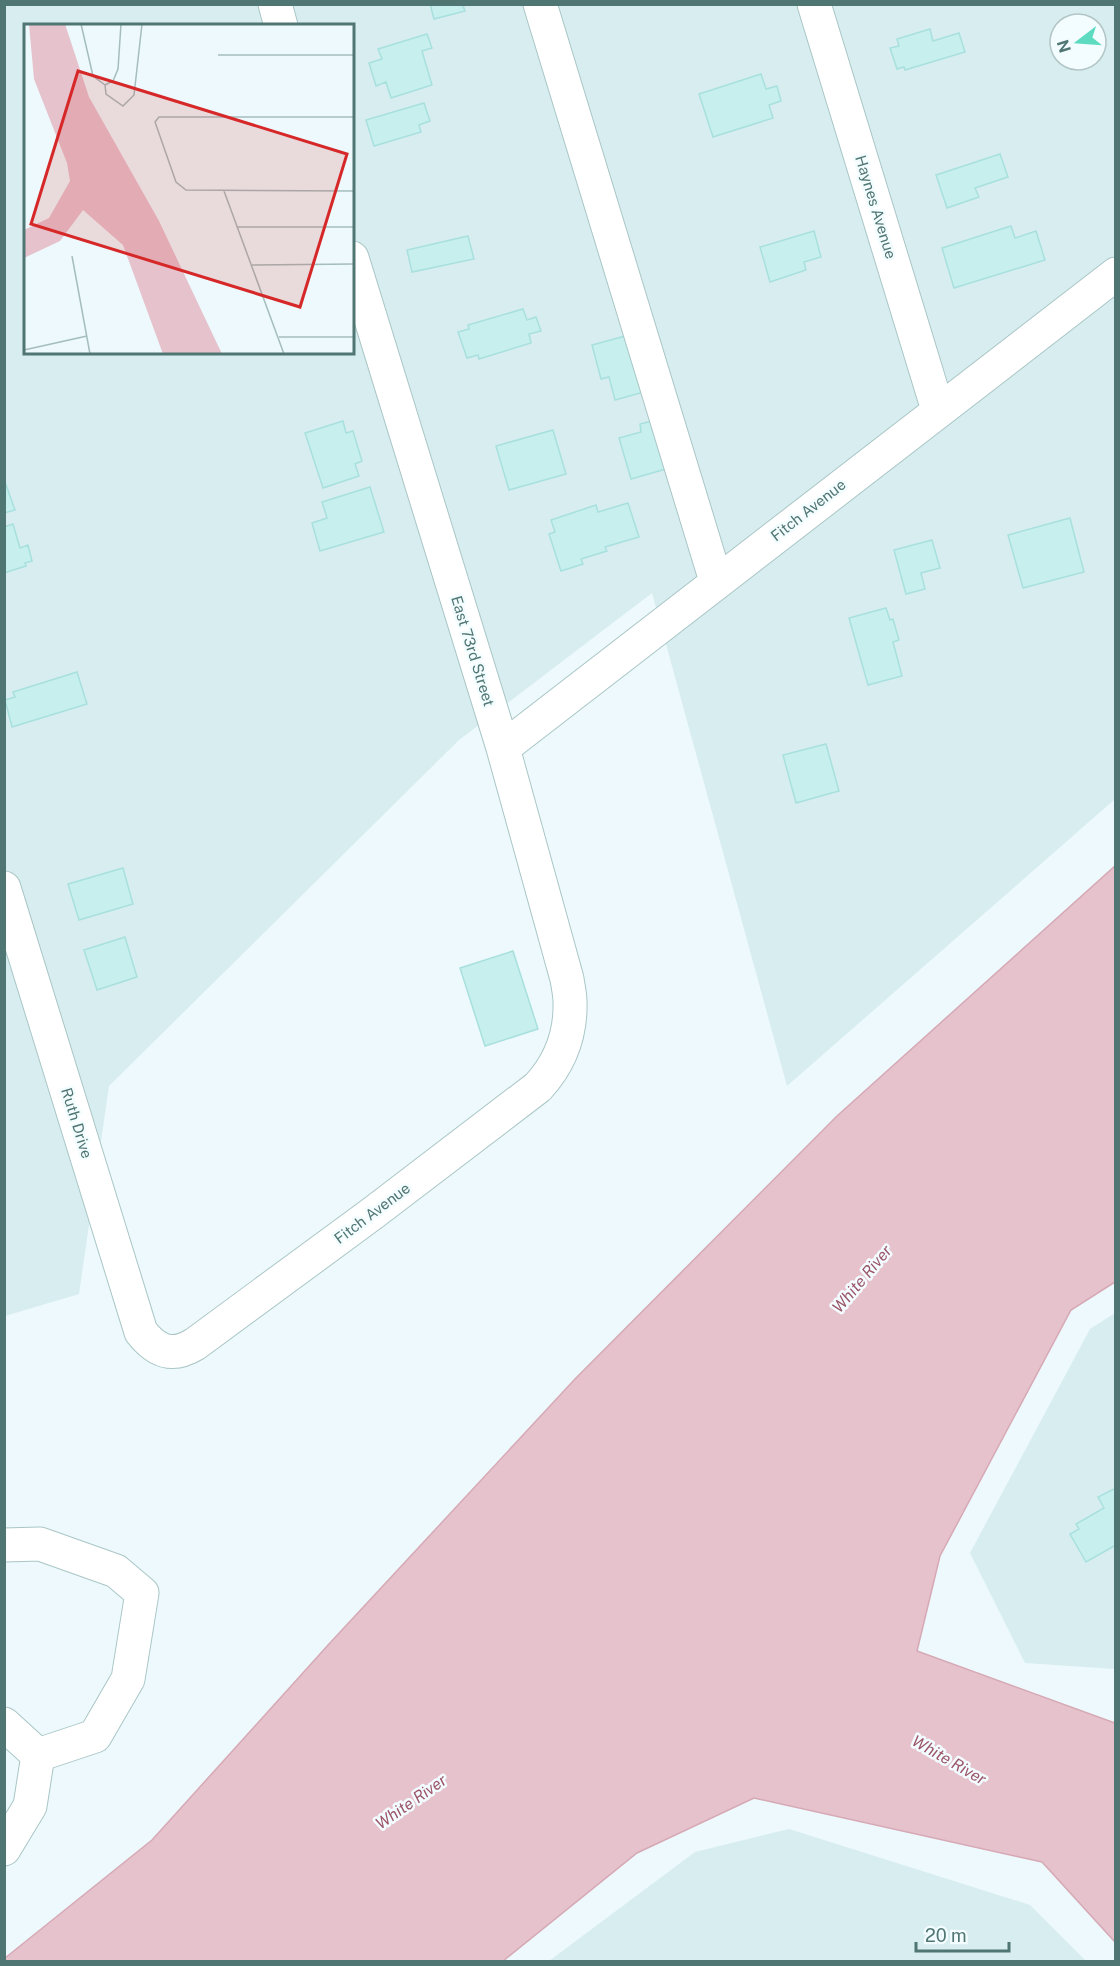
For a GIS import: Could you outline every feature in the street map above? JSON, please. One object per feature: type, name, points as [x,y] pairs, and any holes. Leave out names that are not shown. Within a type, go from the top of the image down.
[{"type":"street","points":[[275,4],[280,24]]},
{"type":"street","points":[[540,4],[716,581]]},
{"type":"street","name":"Haynes Avenue","points":[[814,4],[938,410]]},
{"type":"street","name":"East 73rd Street","points":[[354,264],[503,748],[567,979],[570,999],[569,1027],[563,1048]]},
{"type":"street","name":"Fitch Avenue","points":[[503,748],[716,581],[1116,274]]},
{"type":"street","name":"Ruth Drive","points":[[4,888],[141,1332],[149,1343],[161,1350]]},
{"type":"street","name":"Fitch Avenue","points":[[161,1350],[176,1352],[195,1344],[373,1213],[538,1087],[551,1073],[563,1048]]},
{"type":"street","points":[[4,1545],[40,1544],[116,1571],[142,1593],[128,1679],[95,1736],[38,1755]]},
{"type":"street","points":[[4,1724],[38,1755]]},
{"type":"street","points":[[4,1850],[30,1806],[38,1755]]},
{"type":"shaded area","points":[[5,5],[1115,5],[1115,799],[787,1086],[652,593],[459,740],[109,1086],[79,1294],[5,1316]]},
{"type":"shaded area","points":[[1115,1313],[1115,1669],[1025,1663],[970,1553],[1090,1329]]},
{"type":"shaded area","points":[[789,1829],[1030,1905],[1086,1961],[549,1961],[695,1852]]},
{"type":"water","name":"White River","points":[[1115,866],[1115,1282],[1071,1310],[940,1556],[917,1651],[1115,1723],[1115,1942],[1042,1862],[754,1798],[637,1853],[503,1961],[5,1961],[5,1958],[152,1840],[329,1644],[575,1379],[837,1116]]},
{"type":"building","points":[[430,4],[469,4],[463,6],[465,11],[434,19]]},
{"type":"building","points":[[930,29],[933,41],[959,33],[965,52],[905,70],[904,67],[897,69],[890,48],[899,46],[897,39]]},
{"type":"building","points":[[427,34],[432,48],[422,51],[432,85],[391,98],[386,82],[376,86],[369,63],[382,59],[378,49]]},
{"type":"building","points":[[761,74],[766,89],[777,86],[781,101],[769,105],[773,118],[713,137],[699,94]]},
{"type":"building","points":[[424,103],[430,121],[419,125],[421,132],[374,146],[366,120]]},
{"type":"building","points":[[1000,154],[1008,177],[975,188],[979,197],[947,208],[936,175]]},
{"type":"building","points":[[1011,226],[1015,238],[1036,231],[1045,260],[954,288],[942,248]]},
{"type":"building","points":[[814,231],[821,257],[804,262],[806,270],[770,282],[760,247]]},
{"type":"building","points":[[468,236],[474,259],[412,272],[407,250]]},
{"type":"building","points":[[523,309],[527,320],[536,317],[541,331],[529,334],[531,343],[479,359],[478,355],[467,358],[458,332],[469,329],[468,325]]},
{"type":"building","points":[[629,335],[644,392],[615,400],[609,377],[601,379],[592,345]]},
{"type":"building","points":[[343,421],[346,433],[353,431],[362,461],[355,464],[359,476],[323,488],[305,433]]},
{"type":"building","points":[[652,421],[666,469],[631,479],[619,438],[641,432],[640,424]]},
{"type":"building","points":[[553,430],[566,474],[509,490],[496,446]]},
{"type":"building","points":[[4,479],[15,510],[4,513]]},
{"type":"building","points":[[370,487],[384,532],[320,551],[312,523],[327,518],[322,502]]},
{"type":"building","points":[[628,503],[639,537],[605,547],[607,551],[581,559],[583,564],[561,571],[549,534],[555,532],[551,520],[596,505],[598,512]]},
{"type":"building","points":[[1070,518],[1084,572],[1023,588],[1008,535]]},
{"type":"building","points":[[13,524],[20,548],[28,545],[32,561],[25,563],[26,566],[4,573],[4,527]]},
{"type":"building","points":[[932,540],[940,568],[921,573],[925,589],[906,594],[894,550]]},
{"type":"building","points":[[886,608],[890,620],[893,619],[899,640],[893,642],[902,676],[868,685],[849,618]]},
{"type":"building","points":[[77,672],[87,704],[12,727],[5,700],[15,697],[13,692]]},
{"type":"building","points":[[826,744],[839,791],[796,803],[783,755]]},
{"type":"building","points":[[123,868],[133,904],[79,920],[68,884]]},
{"type":"building","points":[[125,937],[137,977],[97,990],[84,950]]},
{"type":"building","points":[[513,951],[538,1029],[485,1046],[460,968]]},
{"type":"building","points":[[1116,1488],[1116,1545],[1086,1562],[1070,1534],[1079,1529],[1076,1524],[1104,1508],[1098,1497]]}]
